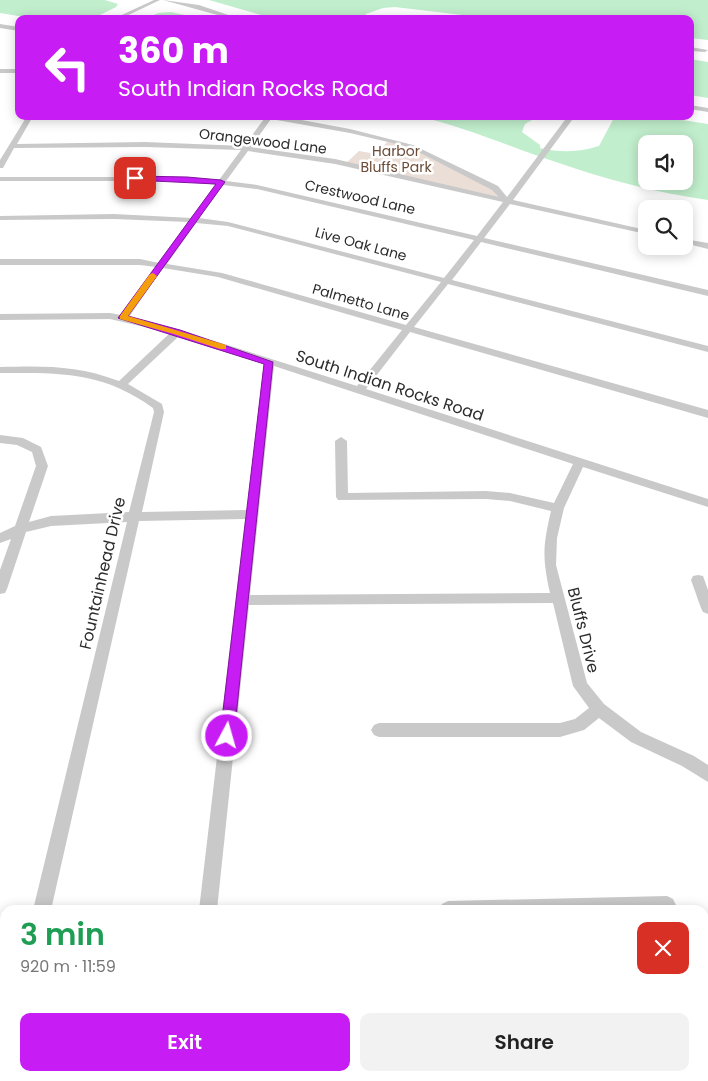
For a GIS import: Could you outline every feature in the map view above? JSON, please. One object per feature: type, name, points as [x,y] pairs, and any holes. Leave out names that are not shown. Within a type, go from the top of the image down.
[{"type":"street","points":[[124,15],[158,0]]},
{"type":"street","points":[[165,0],[225,15]]},
{"type":"street","points":[[0,26],[6,30],[15,29]]},
{"type":"street","points":[[694,49],[705,50]]},
{"type":"street","points":[[0,71],[15,71]]},
{"type":"street","points":[[694,108],[708,110]]},
{"type":"street","points":[[0,166],[28,120]]},
{"type":"street","points":[[123,318],[266,120]]},
{"type":"street","points":[[286,120],[350,131],[410,146],[495,188],[506,201]]},
{"type":"street","points":[[360,390],[406,329],[480,238],[506,201],[569,120]]},
{"type":"street","name":"Orangewood Lane","points":[[13,146],[176,145],[246,149],[324,160],[638,230]]},
{"type":"street","name":"Crestwood Lane","points":[[0,179],[155,178],[221,182],[257,187],[297,194],[708,293]]},
{"type":"street","name":"Live Oak Lane","points":[[0,218],[140,217],[194,220],[260,231],[708,349]]},
{"type":"street","points":[[693,243],[708,246]]},
{"type":"street","name":"Palmetto Lane","points":[[0,262],[112,261],[161,264],[219,275],[708,414]]},
{"type":"street","name":"South Indian Rocks Road","points":[[0,318],[123,318],[177,332],[708,503]]},
{"type":"street","points":[[120,386],[177,332]]},
{"type":"street","points":[[209,905],[268,362]]},
{"type":"street","name":"Fountainhead Drive","points":[[0,370],[64,370],[83,373],[147,397],[158,406],[159,412],[43,905]]},
{"type":"street","points":[[0,439],[20,441],[37,450],[42,466],[0,589]]},
{"type":"street","points":[[341,441],[342,497],[486,495],[510,497],[558,508]]},
{"type":"street","name":"Bluffs Drive","points":[[579,462],[558,508],[551,538],[550,565],[580,686],[599,709],[636,737],[688,761],[708,773]]},
{"type":"street","points":[[0,538],[21,529],[51,521],[250,514]]},
{"type":"street","points":[[698,580],[708,608]]},
{"type":"street","points":[[242,600],[558,598]]},
{"type":"street","points":[[379,730],[560,730],[579,725],[599,709]]},
{"type":"green space","name":"Harbor Bluffs Park","points":[[389,140],[411,146],[495,188],[507,201],[344,165],[359,151],[376,154]]},
{"type":"shaded area","points":[[0,0],[105,0],[118,4],[116,7],[100,15],[15,16],[0,13]]},
{"type":"shaded area","points":[[209,0],[708,0],[708,40],[694,38],[694,15],[462,15],[395,7],[383,8],[366,15],[261,15]]},
{"type":"shaded area","points":[[171,12],[184,15],[154,15]]},
{"type":"shaded area","points":[[694,60],[708,62],[708,98],[694,96]]},
{"type":"shaded area","points":[[432,120],[532,120],[525,124],[522,132],[540,145],[540,148],[563,151],[578,151],[599,146],[613,120],[682,120],[708,124],[708,200],[655,190],[693,190],[693,135],[638,135],[638,186],[612,180],[470,131]]},
{"type":"slow traffic","points":[[153,276],[123,318],[177,332],[223,347]]},
{"type":"route","points":[[135,178],[221,182],[123,318],[177,332],[268,362],[227,736]]}]
